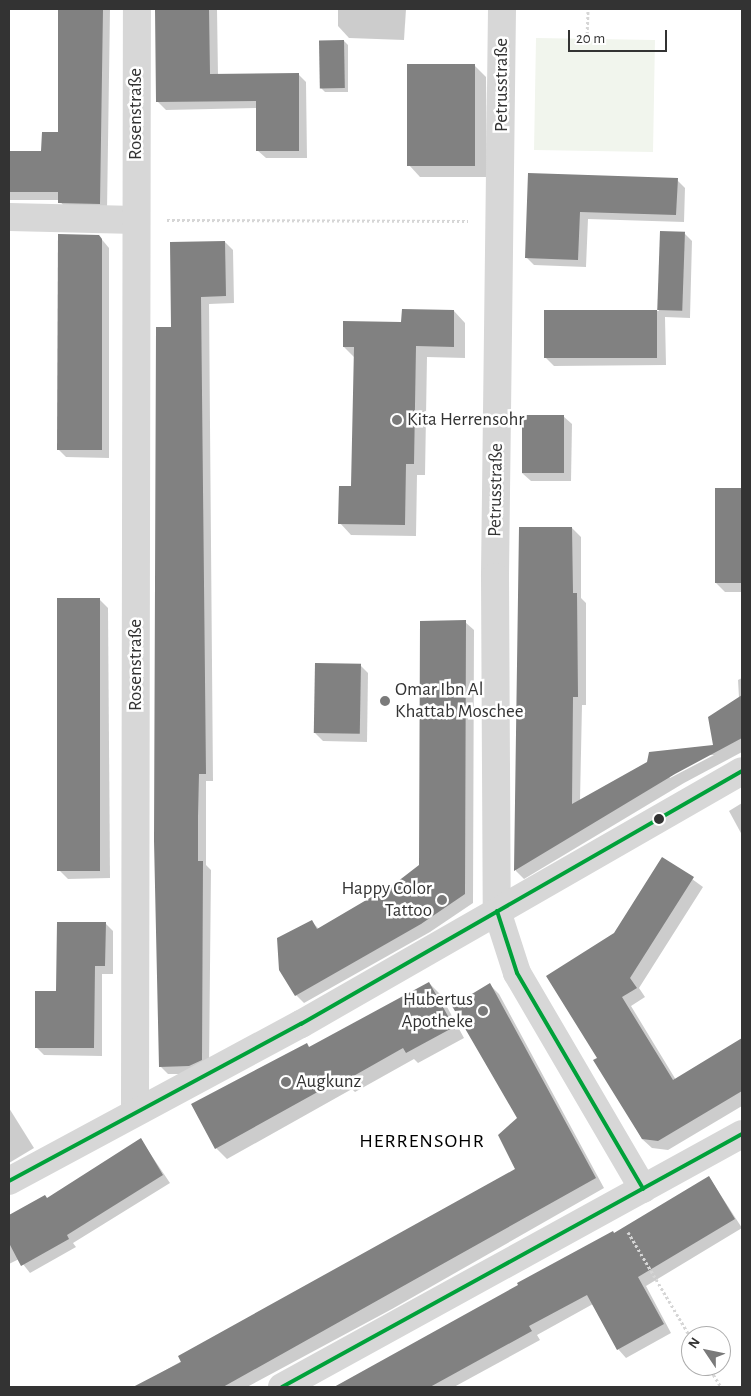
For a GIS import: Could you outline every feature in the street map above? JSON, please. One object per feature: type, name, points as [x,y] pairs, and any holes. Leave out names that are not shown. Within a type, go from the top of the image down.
[{"type":"street","name":"Rosenstraße","points":[[135,1110],[137,9]]},
{"type":"street","name":"Petrusstraße","points":[[502,9],[501,221],[495,577],[497,911],[517,973],[643,1189]]},
{"type":"street","points":[[9,217],[136,220]]},
{"type":"street","points":[[9,1181],[135,1110],[301,1024],[742,771]]},
{"type":"street","points":[[282,1387],[742,1134]]},
{"type":"path","points":[[587,39],[588,9]]},
{"type":"path","points":[[136,220],[501,221]]},
{"type":"path","points":[[612,1205],[684,1326]]},
{"type":"path","points":[[714,1376],[721,1387]]},
{"type":"shaded area","points":[[536,38],[655,40],[653,152],[534,150]]},
{"type":"building","points":[[58,9],[103,9],[100,204],[58,203],[58,192],[9,192],[9,151],[41,151],[42,132],[58,132]]},
{"type":"building","points":[[155,9],[209,9],[210,74],[299,73],[299,151],[256,151],[256,101],[156,102]]},
{"type":"building","points":[[319,40],[344,40],[345,88],[320,88]]},
{"type":"building","points":[[407,64],[475,64],[475,166],[407,166]]},
{"type":"building","points":[[528,173],[678,178],[676,215],[580,212],[578,260],[525,258]]},
{"type":"building","points":[[660,231],[685,232],[682,311],[657,310]]},
{"type":"building","points":[[58,234],[99,235],[102,239],[102,450],[57,450]]},
{"type":"building","points":[[225,241],[226,296],[201,297],[206,774],[199,774],[198,817],[198,861],[203,861],[202,1060],[189,1066],[159,1067],[154,841],[156,327],[171,327],[170,242]]},
{"type":"building","points":[[402,309],[454,310],[454,347],[416,346],[414,464],[406,464],[405,525],[338,524],[339,486],[351,486],[354,347],[343,347],[343,321],[401,322]]},
{"type":"building","points":[[544,310],[657,310],[657,358],[544,358]]},
{"type":"building","points":[[522,415],[564,415],[564,473],[522,473]]},
{"type":"building","points":[[715,488],[742,488],[742,583],[715,583]]},
{"type":"building","points":[[519,527],[572,527],[573,593],[577,593],[578,697],[573,697],[572,804],[647,762],[649,752],[713,745],[708,717],[742,695],[742,738],[675,774],[514,871]]},
{"type":"building","points":[[57,598],[100,598],[100,871],[57,871]]},
{"type":"building","points":[[466,620],[465,894],[421,924],[295,996],[279,970],[277,938],[312,920],[317,929],[397,882],[419,865],[420,621]]},
{"type":"building","points":[[315,663],[361,664],[360,734],[314,733]]},
{"type":"building","points":[[662,857],[694,877],[630,978],[637,988],[622,997],[673,1080],[742,1038],[742,1091],[658,1141],[642,1139],[593,1060],[597,1058],[546,976],[614,933]]},
{"type":"building","points":[[57,922],[106,922],[105,966],[95,966],[94,1048],[35,1048],[35,991],[56,991]]},
{"type":"building","points":[[429,982],[454,1027],[406,1053],[403,1048],[343,1082],[341,1079],[215,1149],[191,1104],[307,1043],[309,1047]]},
{"type":"building","points":[[490,983],[596,1178],[223,1387],[133,1387],[181,1362],[178,1356],[515,1169],[498,1135],[517,1118],[452,1006]]},
{"type":"building","points":[[141,1138],[163,1175],[67,1235],[69,1239],[21,1266],[9,1243],[9,1215],[45,1195],[47,1198]]},
{"type":"building","points":[[709,1176],[735,1219],[638,1277],[664,1324],[617,1350],[587,1295],[529,1326],[532,1331],[430,1387],[334,1387],[518,1285],[517,1283],[613,1231],[614,1233]]},
{"type":"transit line","points":[[9,1181],[301,1024],[742,771]]},
{"type":"transit line","points":[[497,911],[517,973],[643,1189]]},
{"type":"transit line","points":[[282,1387],[742,1134]]},
{"type":"place","name":"Kita Herrensohr","points":[[397,420]]},
{"type":"place","name":"Omar Ibn Al Khattab Moschee","points":[[385,701]]},
{"type":"place","name":"Happy Color Tattoo","points":[[442,900]]},
{"type":"place","name":"Hubertus Apotheke","points":[[483,1011]]},
{"type":"place","name":"Augkunz","points":[[286,1082]]},
{"type":"district","name":"HERRENSOHR","points":[[422,1141]]}]
